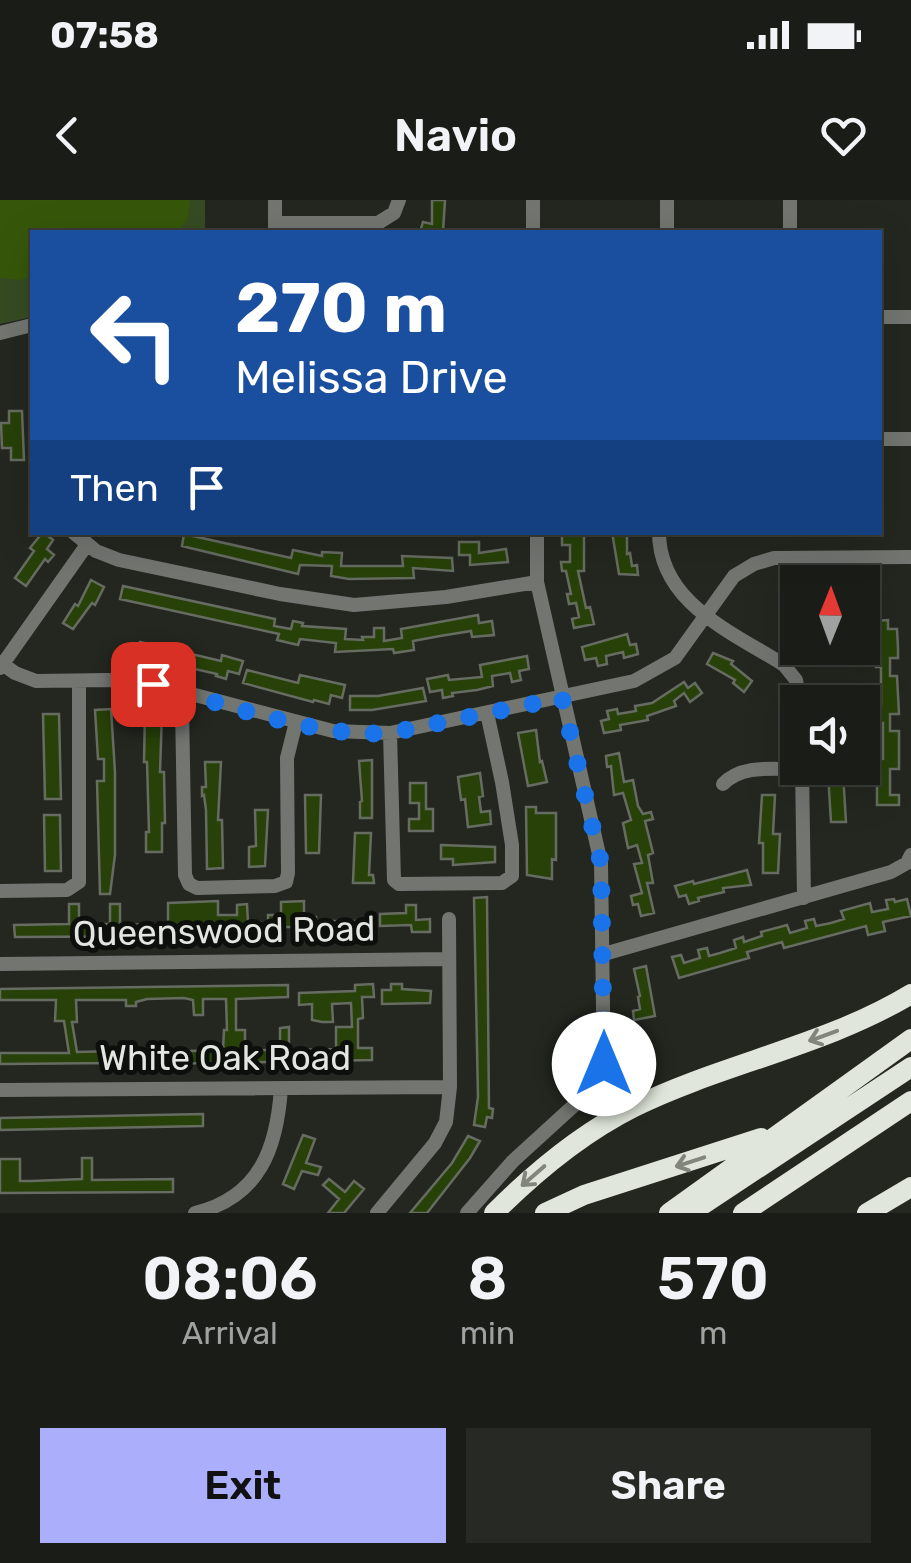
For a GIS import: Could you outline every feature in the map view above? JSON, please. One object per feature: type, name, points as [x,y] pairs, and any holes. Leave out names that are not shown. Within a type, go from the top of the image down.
[{"type":"highway","points":[[494,1213],[550,1162],[632,1108],[849,1026],[911,994]]},
{"type":"highway","points":[[669,1213],[911,1040]]},
{"type":"highway","points":[[690,1213],[911,1066]]},
{"type":"highway","points":[[743,1213],[911,1102]]},
{"type":"highway","points":[[755,1213],[911,1102]]},
{"type":"highway","points":[[545,1213],[584,1194],[782,1132]]},
{"type":"highway","points":[[872,1210],[911,1190]]},
{"type":"street","points":[[275,200],[275,228],[378,223],[389,218],[398,208],[399,200]]},
{"type":"street","points":[[532,200],[533,230]]},
{"type":"street","points":[[667,200],[668,230]]},
{"type":"street","points":[[790,200],[790,230]]},
{"type":"street","points":[[882,317],[911,317]]},
{"type":"street","points":[[0,333],[30,326]]},
{"type":"street","points":[[882,439],[911,438]]},
{"type":"street","points":[[76,535],[86,546],[119,560],[280,594],[354,605],[446,598],[537,582]]},
{"type":"street","points":[[467,1213],[513,1161],[604,1078],[601,863],[537,582],[536,535]]},
{"type":"street","points":[[658,535],[658,551],[685,602],[784,665],[797,685]]},
{"type":"street","points":[[86,546],[1,665],[36,680],[132,681],[349,734],[390,733],[634,680],[675,658],[734,576],[765,560],[911,557]]},
{"type":"street","points":[[0,891],[72,889],[78,882],[79,681]]},
{"type":"street","points":[[185,692],[184,874],[189,884],[197,888],[276,886],[286,882],[287,758],[296,722]]},
{"type":"street","points":[[390,733],[394,880],[399,884],[502,883],[512,876],[512,845],[488,714]]},
{"type":"street","points":[[724,784],[732,774],[746,770],[780,769]]},
{"type":"street","points":[[802,785],[804,898]]},
{"type":"street","points":[[604,954],[891,872],[911,856]]},
{"type":"street","points":[[377,1213],[442,1134],[446,1122],[450,1087],[449,918]]},
{"type":"street","name":"Queenswood Road","points":[[0,964],[449,959]]},
{"type":"street","name":"White Oak Road","points":[[0,1090],[450,1087]]},
{"type":"street","points":[[195,1213],[223,1203],[262,1164],[276,1134],[281,1088]]},
{"type":"shaded area","points":[[0,200],[205,200],[205,230],[30,230],[30,317],[0,324]]},
{"type":"shaded area","points":[[0,200],[189,200],[187,221],[178,230],[30,230],[30,277],[0,278]]},
{"type":"building","points":[[432,200],[445,200],[443,230],[421,230],[423,222],[432,224]]},
{"type":"building","points":[[9,411],[22,411],[24,460],[11,460],[11,448],[2,448],[1,423],[9,423]]},
{"type":"building","points":[[41,535],[47,535],[53,540],[47,549],[54,555],[48,562],[45,559],[26,586],[15,578],[34,551],[30,548]]},
{"type":"building","points":[[184,535],[188,535],[291,558],[293,550],[322,556],[322,552],[342,553],[341,566],[403,566],[402,556],[452,558],[453,571],[413,568],[414,578],[349,579],[331,576],[332,566],[300,565],[298,574],[182,546]]},
{"type":"building","points":[[562,535],[584,535],[584,571],[578,571],[586,608],[590,607],[594,624],[574,628],[572,619],[579,617],[576,603],[569,604],[567,594],[571,594],[561,562],[570,562],[570,545],[562,545]]},
{"type":"building","points":[[612,535],[627,535],[627,554],[630,553],[632,566],[637,565],[638,575],[619,574]]},
{"type":"building","points":[[459,542],[479,542],[479,553],[506,549],[508,562],[470,565],[470,555],[459,555]]},
{"type":"building","points":[[91,580],[104,587],[95,605],[92,603],[73,629],[63,623],[75,604],[78,606]]},
{"type":"building","points":[[123,586],[275,619],[274,626],[291,629],[293,621],[303,623],[302,626],[346,629],[345,639],[374,637],[374,628],[384,628],[384,641],[402,638],[401,629],[478,615],[479,623],[492,621],[494,635],[472,637],[471,631],[440,636],[413,641],[414,650],[394,653],[393,649],[335,652],[336,643],[300,639],[298,645],[277,640],[279,634],[120,599]]},
{"type":"building","points":[[888,620],[888,629],[897,629],[898,658],[890,658],[890,676],[897,676],[899,714],[890,714],[890,731],[899,731],[899,769],[890,769],[890,795],[899,795],[899,805],[877,805],[883,759],[881,667],[876,665],[880,665],[880,621]]},
{"type":"building","points":[[627,634],[630,645],[636,644],[638,654],[624,658],[623,652],[606,656],[607,664],[598,666],[596,658],[585,660],[582,647]]},
{"type":"building","points":[[140,642],[221,661],[222,655],[243,661],[239,674],[228,671],[226,679],[138,656]]},
{"type":"building","points":[[713,653],[733,661],[731,664],[752,681],[744,692],[733,683],[735,680],[707,664]]},
{"type":"building","points":[[527,656],[529,669],[519,671],[521,680],[512,682],[510,673],[492,676],[493,686],[452,693],[453,696],[443,698],[442,690],[430,692],[427,679],[448,675],[449,680],[482,677],[480,665]]},
{"type":"building","points":[[247,670],[298,683],[300,675],[345,685],[342,698],[331,695],[329,704],[313,702],[243,683]]},
{"type":"building","points":[[684,682],[688,688],[695,683],[702,693],[690,702],[684,693],[674,701],[676,706],[647,716],[648,720],[620,725],[621,730],[604,733],[601,721],[609,719],[607,711],[636,711],[635,706],[652,703]]},
{"type":"building","points":[[423,688],[426,701],[350,710],[350,696],[378,696]]},
{"type":"building","points":[[111,709],[115,855],[110,894],[100,894],[97,781],[104,781],[104,759],[98,759],[95,710]]},
{"type":"building","points":[[145,712],[162,712],[162,852],[146,852],[149,832]]},
{"type":"building","points":[[43,714],[59,714],[61,799],[45,799]]},
{"type":"building","points":[[536,730],[547,782],[528,786],[518,733]]},
{"type":"building","points":[[619,753],[624,782],[633,780],[638,806],[643,814],[651,812],[653,819],[645,821],[653,853],[648,855],[653,883],[647,883],[654,913],[641,916],[631,896],[642,893],[634,864],[642,863],[637,845],[628,848],[623,823],[631,820],[623,793],[614,795],[611,766],[607,767],[606,756]]},
{"type":"building","points":[[372,760],[372,818],[360,818],[359,761]]},
{"type":"building","points":[[205,762],[221,762],[218,820],[222,820],[223,868],[207,869],[206,810],[202,796],[202,787],[206,787]]},
{"type":"building","points":[[480,773],[481,812],[490,811],[491,824],[468,827],[458,777]]},
{"type":"building","points":[[410,783],[426,783],[426,809],[433,809],[433,831],[409,831],[409,819],[419,819],[419,803],[410,803]]},
{"type":"building","points":[[829,785],[844,785],[846,822],[831,822]]},
{"type":"building","points":[[305,795],[321,795],[319,853],[306,853]]},
{"type":"building","points":[[762,795],[775,795],[773,834],[780,834],[778,873],[763,873],[763,843],[759,843]]},
{"type":"building","points":[[526,807],[536,807],[536,813],[556,813],[552,879],[527,875]]},
{"type":"building","points":[[255,810],[268,810],[265,866],[249,867],[249,847],[256,846]]},
{"type":"building","points":[[44,815],[60,815],[61,871],[45,871]]},
{"type":"building","points":[[355,833],[371,833],[369,875],[373,875],[374,883],[353,883]]},
{"type":"building","points":[[441,845],[495,847],[495,862],[453,865],[453,859],[441,859]]},
{"type":"building","points":[[747,870],[751,885],[723,888],[724,892],[689,904],[686,895],[679,897],[675,886],[693,881],[694,884]]},
{"type":"building","points":[[487,897],[489,1108],[493,1109],[485,1127],[474,1125],[478,1097],[474,898]]},
{"type":"building","points":[[907,899],[911,916],[883,922],[885,931],[868,935],[866,926],[784,948],[782,942],[747,952],[749,958],[679,978],[672,957],[681,955],[684,963],[700,958],[698,950],[707,948],[709,956],[736,948],[734,940],[743,937],[744,942],[762,936],[761,932],[787,925],[790,933],[807,928],[805,921],[814,919],[816,926],[831,923],[844,919],[841,911],[870,903],[872,912],[888,909],[886,900]]},
{"type":"building","points":[[218,901],[218,915],[237,915],[237,905],[247,904],[248,922],[260,922],[260,934],[241,934],[241,927],[203,927],[204,936],[15,937],[14,925],[69,924],[69,904],[79,904],[79,924],[110,924],[110,904],[120,904],[120,925],[168,923],[168,903]]},
{"type":"building","points":[[304,901],[304,917],[316,917],[316,921],[372,921],[373,933],[298,934],[298,927],[268,927],[268,915],[281,915],[281,902]]},
{"type":"building","points":[[406,905],[416,905],[416,920],[430,919],[430,932],[412,932],[411,925],[380,926],[380,914],[406,913]]},
{"type":"building","points":[[646,966],[655,1016],[634,1020],[633,1011],[640,1009],[640,996],[634,969]]},
{"type":"building","points":[[373,984],[374,997],[362,997],[363,1018],[358,1019],[358,1048],[372,1048],[372,1060],[155,1064],[154,1052],[223,1050],[226,999],[203,999],[203,1015],[194,1015],[193,1000],[184,998],[147,999],[136,1002],[136,1006],[126,1006],[126,1000],[76,1000],[77,1022],[72,1022],[77,1052],[114,1051],[114,1063],[0,1064],[0,1053],[69,1053],[64,1021],[55,1021],[56,1000],[0,1000],[0,989],[288,985],[288,997],[236,999],[236,1030],[245,1030],[245,1050],[280,1050],[280,1028],[289,1027],[289,1050],[336,1049],[336,1027],[352,1027],[351,1003],[332,1004],[333,1022],[322,1022],[312,1020],[312,1004],[299,1005],[299,993],[355,991],[355,985]]},
{"type":"building","points":[[391,984],[402,984],[402,989],[431,991],[430,1003],[382,1004],[382,990],[391,990]]},
{"type":"building","points":[[203,1114],[203,1126],[0,1130],[0,1118]]},
{"type":"building","points":[[303,1135],[315,1139],[306,1163],[321,1167],[318,1175],[302,1171],[294,1189],[283,1184]]},
{"type":"building","points":[[468,1136],[480,1141],[470,1158],[427,1213],[410,1213],[452,1163]]},
{"type":"building","points":[[82,1158],[92,1158],[92,1180],[173,1179],[173,1192],[0,1193],[0,1159],[20,1159],[20,1181],[32,1181],[82,1179]]},
{"type":"building","points":[[329,1179],[345,1192],[354,1181],[364,1189],[344,1213],[328,1213],[339,1199],[323,1185]]},
{"type":"route","points":[[153,684],[349,734],[390,733],[562,698],[601,863],[604,1064]]}]
